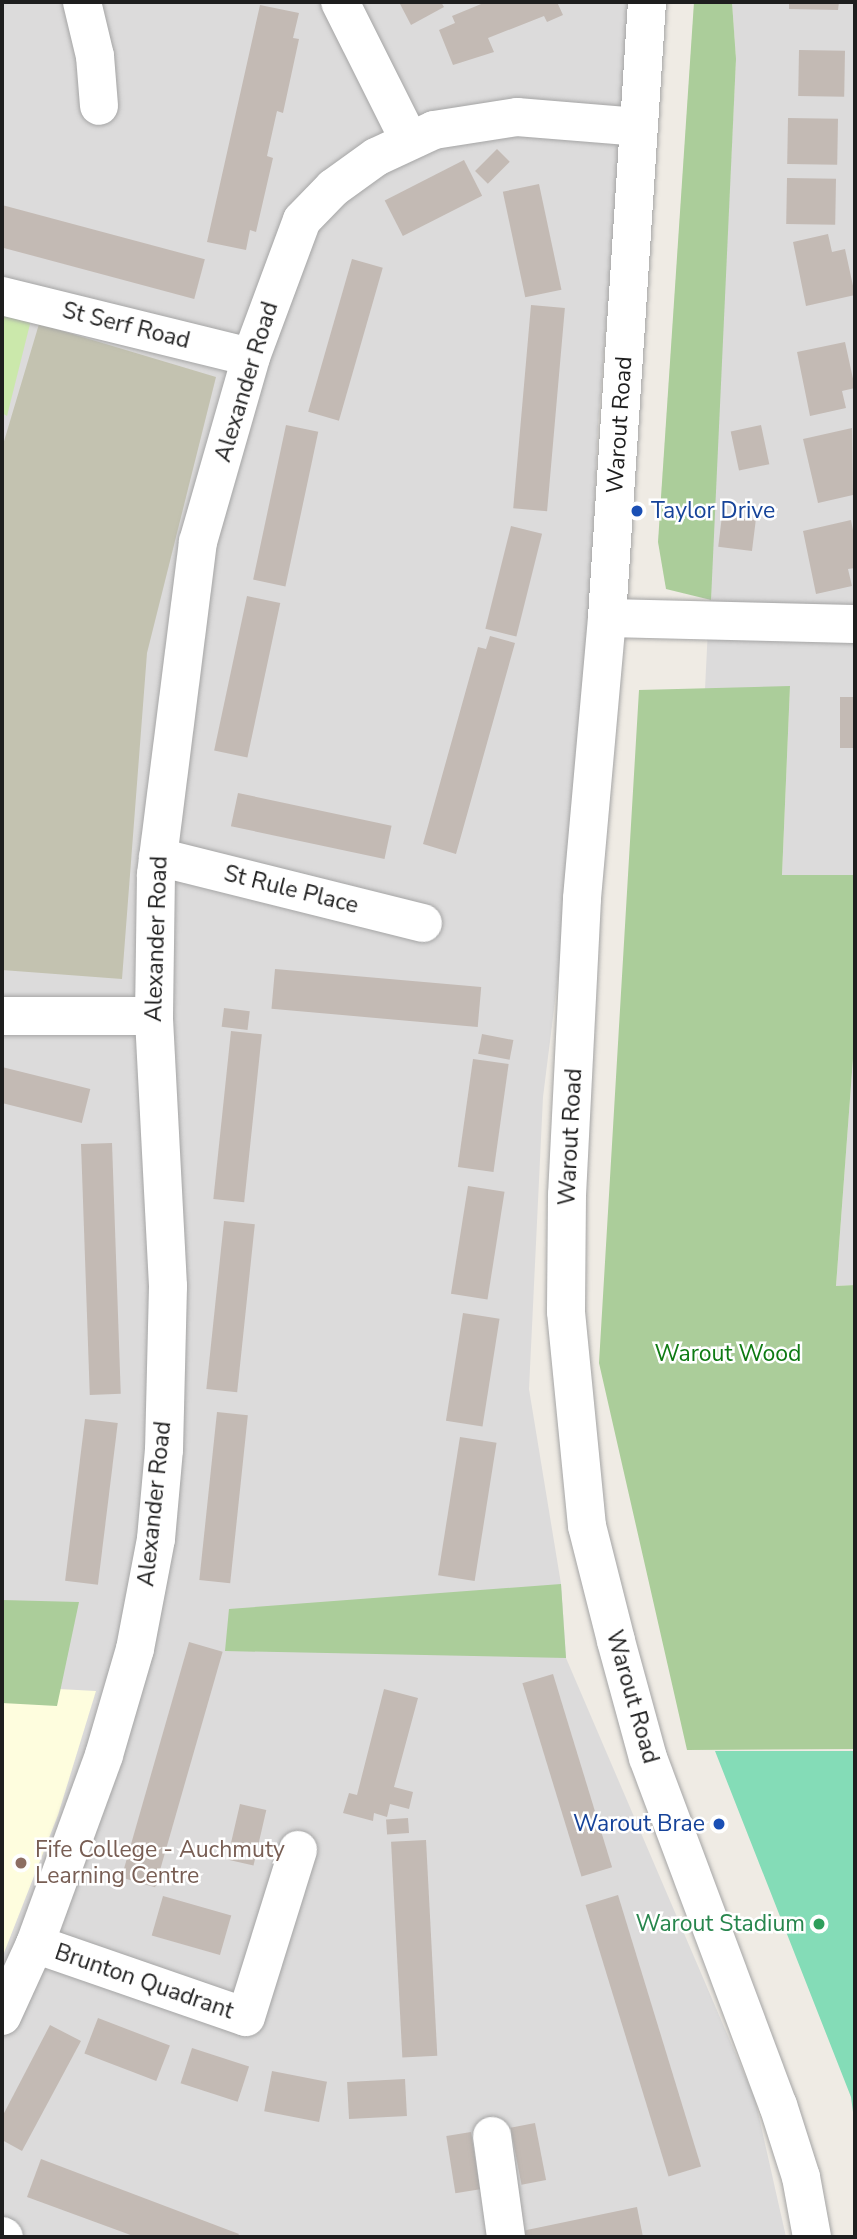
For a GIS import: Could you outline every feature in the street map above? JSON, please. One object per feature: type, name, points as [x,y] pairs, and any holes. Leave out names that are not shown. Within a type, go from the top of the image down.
[{"type":"street","points":[[82,2],[95,56],[99,106]]},
{"type":"street","points":[[340,2],[409,140]]},
{"type":"street","name":"Warout Road","points":[[647,2],[607,618],[582,899],[567,1195],[566,1312],[587,1526],[648,1758],[755,2036],[801,2177],[812,2237]]},
{"type":"street","name":"Alexander Road","points":[[2,2016],[35,1944],[124,1691],[156,1539],[164,1450],[168,1286],[153,1016],[159,857],[198,542],[251,356],[302,220],[333,188],[409,140],[434,130],[517,117],[638,127]]},
{"type":"street","name":"St Serf Road","points":[[2,296],[251,356]]},
{"type":"street","points":[[607,618],[855,624]]},
{"type":"street","name":"St Rule Place","points":[[159,857],[423,923]]},
{"type":"street","points":[[2,1016],[153,1016]]},
{"type":"street","name":"Brunton Quadrant","points":[[35,1944],[246,2017],[298,1850]]},
{"type":"street","points":[[492,2136],[506,2237]]},
{"type":"shaded area","points":[[2,2],[632,2],[598,426],[582,785],[543,1097],[529,1389],[561,1584],[566,1658],[755,2099],[786,2237],[2,2237]]},
{"type":"shaded area","points":[[732,2],[855,2],[855,875],[782,875],[790,687],[705,689],[736,59]]},
{"type":"shaded area","points":[[39,324],[216,377],[147,653],[122,979],[2,970],[2,448]]},
{"type":"shaded area","points":[[855,1032],[855,1285],[836,1286]]},
{"type":"shaded area","name":"Fife College - Auchmuty Learning Centre","points":[[2,1686],[96,1691],[58,1815],[2,1958]]},
{"type":"green space","points":[[694,2],[732,2],[736,59],[711,600],[666,589],[658,542]]},
{"type":"green space","points":[[2,296],[35,304],[7,416],[2,413]]},
{"type":"green space","name":"Warout Wood","points":[[790,686],[782,875],[855,875],[855,1032],[836,1286],[855,1285],[855,1749],[687,1750],[599,1363],[639,690]]},
{"type":"green space","points":[[561,1584],[566,1658],[225,1651],[229,1609]]},
{"type":"green space","points":[[2,1600],[79,1602],[57,1706],[2,1703]]},
{"type":"green space","name":"Warout Stadium","points":[[715,1751],[855,1751],[855,2127],[851,2097]]},
{"type":"building","points":[[399,2],[441,2],[444,7],[411,25]]},
{"type":"building","points":[[486,2],[557,2],[563,15],[547,22],[544,16],[488,38],[494,52],[453,65],[439,30],[455,23],[452,16]]},
{"type":"building","points":[[789,2],[839,2],[838,10],[789,9]]},
{"type":"building","points":[[260,5],[299,13],[293,38],[299,39],[283,113],[277,111],[267,156],[273,158],[256,232],[250,230],[246,250],[207,242]]},
{"type":"building","points":[[799,50],[845,51],[844,97],[798,96]]},
{"type":"building","points":[[788,118],[838,119],[837,165],[787,164]]},
{"type":"building","points":[[497,149],[510,162],[488,184],[475,171]]},
{"type":"building","points":[[464,160],[482,196],[403,236],[385,200]]},
{"type":"building","points":[[787,178],[836,179],[835,225],[786,224]]},
{"type":"building","points":[[539,184],[561,290],[525,297],[503,192]]},
{"type":"building","points":[[2,205],[205,259],[194,299],[2,247]]},
{"type":"building","points":[[828,234],[832,252],[845,249],[855,295],[806,306],[793,242]]},
{"type":"building","points":[[352,259],[383,268],[339,421],[308,412]]},
{"type":"building","points":[[531,305],[565,308],[547,511],[513,508]]},
{"type":"building","points":[[845,342],[855,388],[842,391],[846,408],[810,416],[797,352]]},
{"type":"building","points":[[286,425],[318,432],[285,586],[253,580]]},
{"type":"building","points":[[761,425],[769,464],[739,471],[731,431]]},
{"type":"building","points":[[852,428],[853,495],[818,503],[803,439]]},
{"type":"building","points":[[722,516],[756,520],[752,551],[718,547]]},
{"type":"building","points":[[851,520],[855,541],[855,568],[848,569],[852,586],[816,594],[803,531]]},
{"type":"building","points":[[511,526],[542,534],[516,637],[485,629]]},
{"type":"building","points":[[247,596],[280,603],[247,758],[214,751]]},
{"type":"building","points":[[490,636],[515,643],[456,854],[423,844],[478,647],[486,649]]},
{"type":"building","points":[[840,697],[855,697],[855,748],[840,748]]},
{"type":"building","points":[[238,793],[392,826],[385,859],[231,826]]},
{"type":"building","points":[[275,969],[481,987],[478,1027],[272,1009]]},
{"type":"building","points":[[224,1008],[250,1011],[247,1030],[222,1027]]},
{"type":"building","points":[[231,1031],[262,1034],[244,1202],[213,1199]]},
{"type":"building","points":[[482,1034],[513,1040],[510,1060],[478,1054]]},
{"type":"building","points":[[473,1059],[509,1064],[493,1172],[458,1167]]},
{"type":"building","points":[[2,1067],[90,1089],[82,1123],[2,1103]]},
{"type":"building","points":[[112,1143],[121,1394],[90,1395],[81,1144]]},
{"type":"building","points":[[468,1186],[505,1192],[487,1299],[451,1294]]},
{"type":"building","points":[[224,1221],[255,1224],[237,1392],[206,1389]]},
{"type":"building","points":[[463,1313],[500,1319],[482,1426],[446,1421]]},
{"type":"building","points":[[217,1412],[248,1415],[230,1583],[199,1580]]},
{"type":"building","points":[[85,1419],[118,1423],[98,1585],[65,1581]]},
{"type":"building","points":[[460,1437],[497,1443],[475,1581],[438,1575]]},
{"type":"building","points":[[189,1642],[223,1652],[155,1887],[121,1878]]},
{"type":"building","points":[[553,1674],[612,1867],[581,1877],[522,1683]]},
{"type":"building","points":[[384,1689],[418,1698],[394,1787],[413,1792],[409,1809],[390,1804],[387,1817],[374,1813],[373,1821],[343,1813],[349,1793],[357,1795]]},
{"type":"building","points":[[240,1804],[266,1810],[253,1866],[227,1860]]},
{"type":"building","points":[[408,1818],[409,1833],[387,1834],[386,1820]]},
{"type":"building","points":[[426,1840],[437,2056],[402,2058],[391,1842]]},
{"type":"building","points":[[618,1895],[701,2167],[669,2177],[585,1905]]},
{"type":"building","points":[[163,1896],[231,1916],[220,1955],[152,1935]]},
{"type":"building","points":[[98,2018],[170,2046],[156,2081],[84,2053]]},
{"type":"building","points":[[50,2025],[81,2041],[22,2151],[2,2140],[2,2117]]},
{"type":"building","points":[[192,2048],[249,2067],[238,2102],[181,2083]]},
{"type":"building","points":[[272,2071],[327,2082],[319,2122],[264,2111]]},
{"type":"building","points":[[405,2079],[407,2116],[349,2119],[347,2082]]},
{"type":"building","points":[[535,2123],[546,2180],[522,2185],[510,2128]]},
{"type":"building","points":[[471,2132],[480,2189],[455,2193],[446,2136]]},
{"type":"building","points":[[41,2159],[239,2234],[237,2237],[136,2237],[27,2197]]},
{"type":"building","points":[[637,2207],[643,2237],[523,2237],[522,2231]]},
{"type":"place","name":"Taylor Drive","points":[[637,511]]},
{"type":"place","name":"Warout Brae","points":[[719,1824]]},
{"type":"place","name":"Fife College - Auchmuty Learning Centre","points":[[21,1863]]},
{"type":"place","name":"Warout Stadium","points":[[819,1924]]}]
